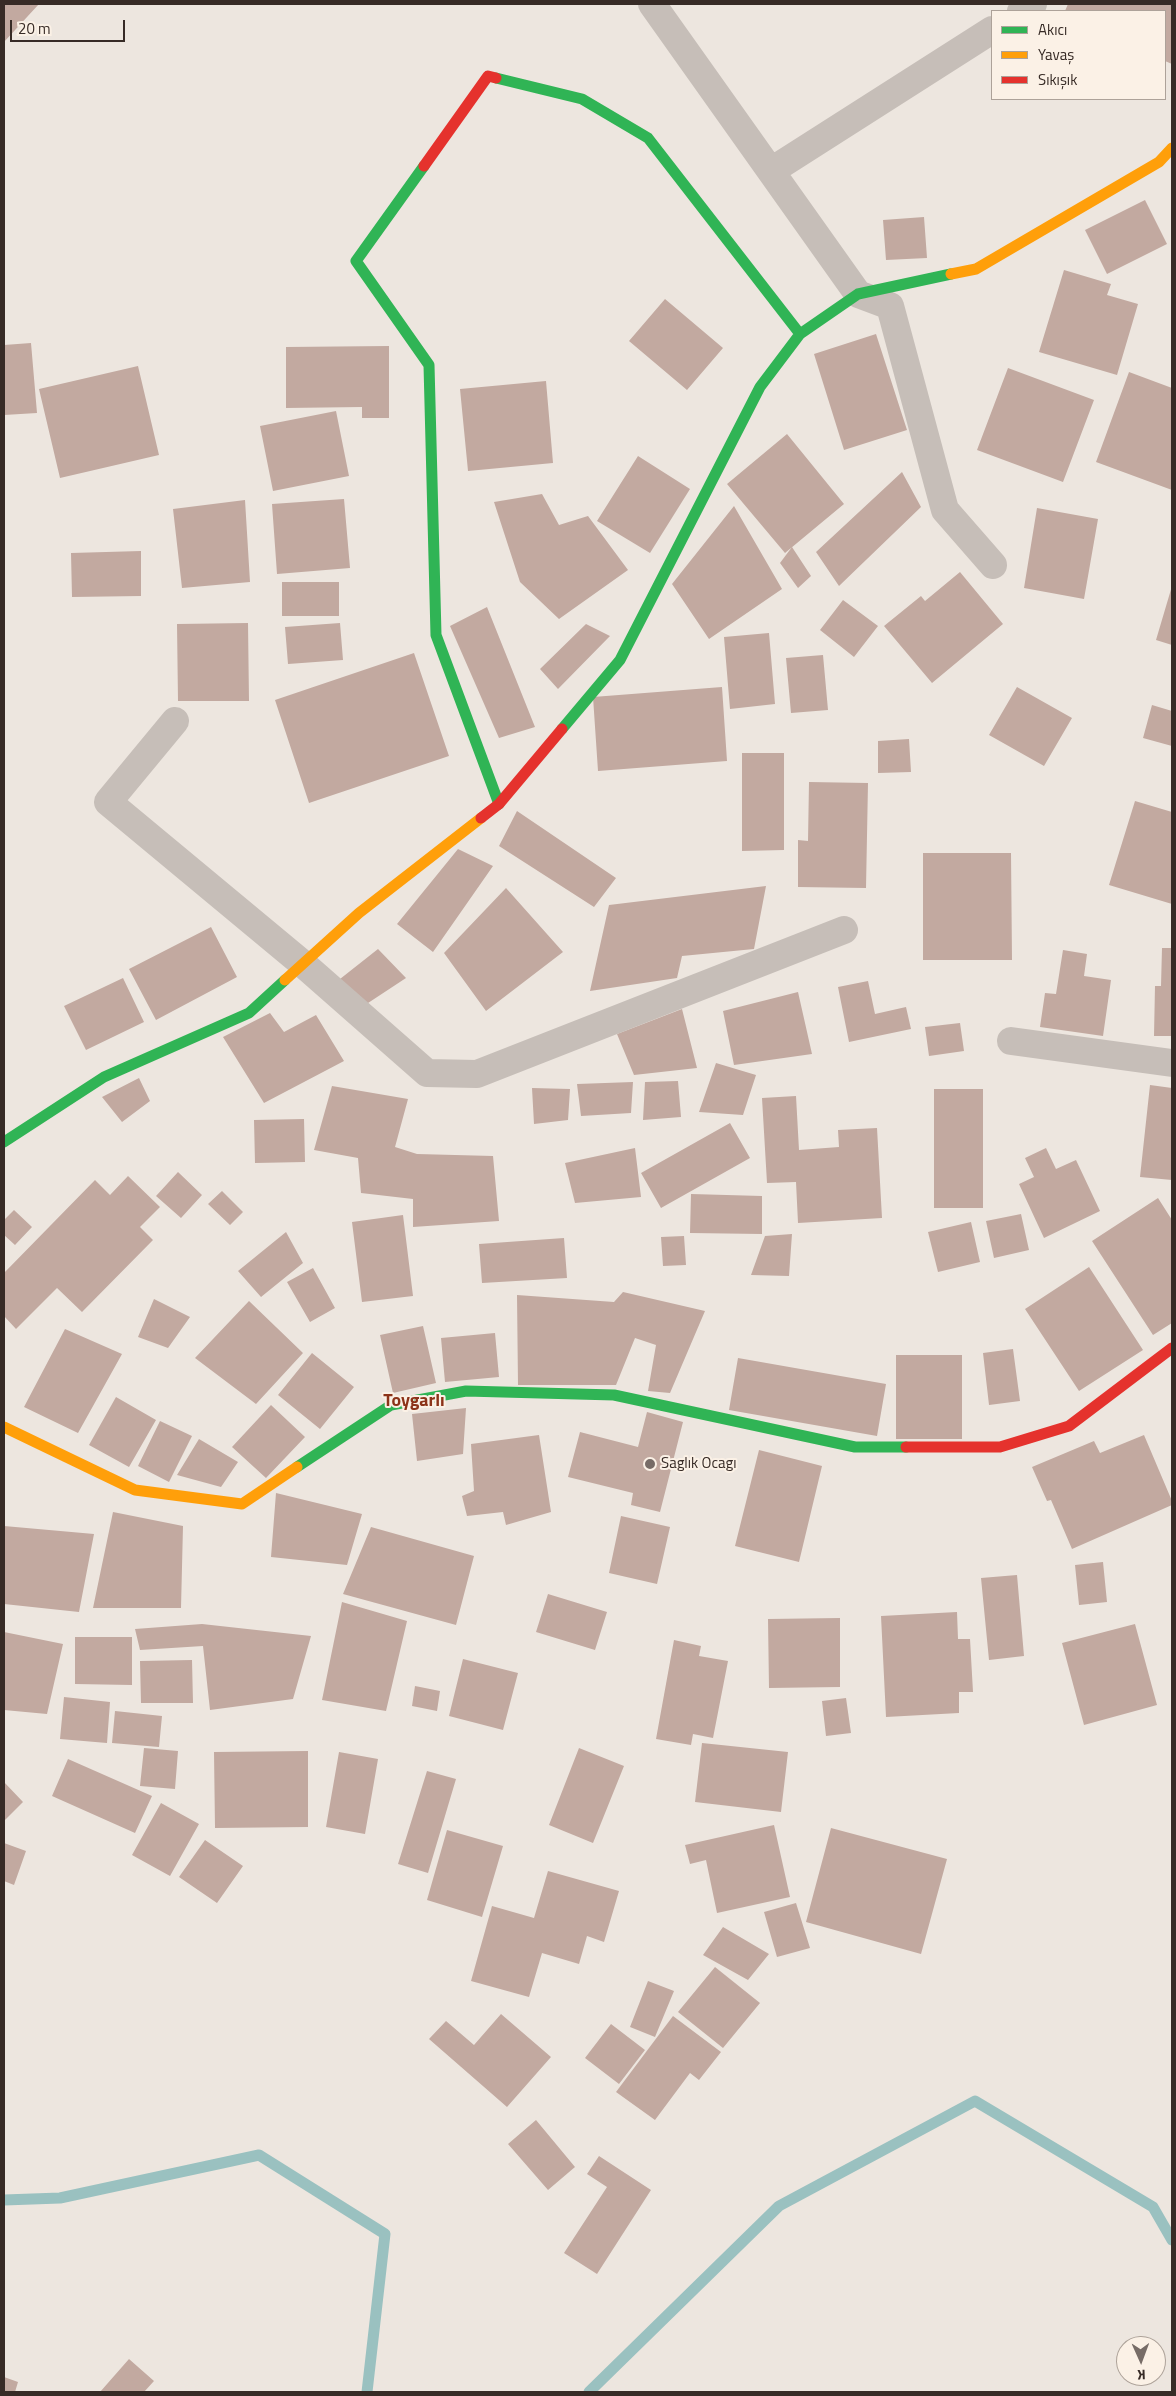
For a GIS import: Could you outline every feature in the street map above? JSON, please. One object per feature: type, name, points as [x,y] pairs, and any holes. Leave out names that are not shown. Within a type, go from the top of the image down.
[{"type":"street","points":[[652,4],[858,294],[890,306],[945,510],[993,565]]},
{"type":"street","points":[[771,171],[991,31]]},
{"type":"street","points":[[499,804],[436,635],[429,366],[356,261],[488,76],[582,99],[648,138],[800,334]]},
{"type":"street","points":[[4,1142],[104,1078],[249,1013],[359,913],[499,804],[620,660],[760,387],[800,334],[858,294],[976,269],[1159,162],[1172,148]]},
{"type":"street","points":[[176,721],[108,802],[303,964],[427,1073],[477,1074],[844,930]]},
{"type":"street","points":[[1011,1041],[1172,1063]]},
{"type":"street","points":[[4,1426],[135,1490],[242,1504],[391,1405],[466,1391],[614,1395],[855,1447],[1000,1447],[1069,1426],[1172,1348]]},
{"type":"building","points":[[4,4],[39,4],[4,42]]},
{"type":"building","points":[[1068,4],[1172,4],[1172,64],[1166,61],[1166,10],[1065,10]]},
{"type":"building","points":[[1145,200],[1167,244],[1107,274],[1085,230]]},
{"type":"building","points":[[924,217],[927,258],[886,260],[883,220]]},
{"type":"building","points":[[1064,270],[1111,284],[1107,295],[1138,304],[1117,375],[1039,352]]},
{"type":"building","points":[[665,299],[723,348],[687,390],[629,341]]},
{"type":"building","points":[[876,334],[907,430],[844,450],[814,354]]},
{"type":"building","points":[[31,343],[37,413],[4,415],[4,345]]},
{"type":"building","points":[[389,346],[389,418],[362,418],[362,407],[286,408],[286,347]]},
{"type":"building","points":[[138,366],[159,455],[60,478],[39,389]]},
{"type":"building","points":[[1008,368],[1094,400],[1063,482],[977,450]]},
{"type":"building","points":[[1129,372],[1172,388],[1172,490],[1096,462]]},
{"type":"building","points":[[546,381],[553,463],[468,471],[460,389]]},
{"type":"building","points":[[336,411],[349,476],[273,491],[260,426]]},
{"type":"building","points":[[787,434],[844,504],[785,553],[727,484]]},
{"type":"building","points":[[638,456],[690,489],[650,553],[597,521]]},
{"type":"building","points":[[902,472],[921,507],[839,586],[816,552]]},
{"type":"building","points":[[542,494],[559,525],[588,516],[628,570],[559,619],[520,582],[494,502]]},
{"type":"building","points":[[344,499],[350,568],[277,574],[272,504]]},
{"type":"building","points":[[245,500],[250,582],[182,588],[173,509]]},
{"type":"building","points":[[734,506],[782,589],[709,639],[672,584]]},
{"type":"building","points":[[1037,508],[1098,519],[1084,599],[1024,588]]},
{"type":"building","points":[[792,547],[811,576],[798,588],[780,563]]},
{"type":"building","points":[[141,551],[141,596],[72,597],[71,553]]},
{"type":"building","points":[[960,572],[1003,624],[932,683],[884,626],[921,596],[925,601]]},
{"type":"building","points":[[282,582],[339,582],[339,616],[282,616]]},
{"type":"building","points":[[1172,586],[1172,645],[1156,640]]},
{"type":"building","points":[[843,600],[878,626],[854,657],[820,630]]},
{"type":"building","points":[[487,607],[535,727],[499,738],[450,626]]},
{"type":"building","points":[[248,623],[249,701],[178,701],[177,624]]},
{"type":"building","points":[[340,623],[343,660],[288,664],[285,627]]},
{"type":"building","points":[[586,624],[610,636],[558,689],[540,669]]},
{"type":"building","points":[[769,633],[775,704],[730,709],[724,637]]},
{"type":"building","points":[[414,653],[449,756],[309,803],[275,700]]},
{"type":"building","points":[[823,655],[828,710],[791,713],[786,658]]},
{"type":"building","points":[[722,687],[727,761],[598,771],[593,697]]},
{"type":"building","points":[[1017,687],[1072,718],[1044,766],[989,735]]},
{"type":"building","points":[[1152,705],[1172,711],[1172,746],[1143,738]]},
{"type":"building","points":[[909,739],[911,772],[878,773],[878,741]]},
{"type":"building","points":[[742,753],[784,753],[784,850],[742,851]]},
{"type":"building","points":[[809,782],[868,783],[866,888],[798,887],[798,840],[808,841]]},
{"type":"building","points":[[1135,801],[1172,812],[1172,904],[1109,885]]},
{"type":"building","points":[[517,811],[616,878],[594,907],[499,846]]},
{"type":"building","points":[[458,849],[493,866],[433,952],[397,924]]},
{"type":"building","points":[[923,853],[1011,853],[1012,960],[923,960]]},
{"type":"building","points":[[766,886],[754,949],[682,956],[677,978],[590,991],[609,905]]},
{"type":"building","points":[[506,888],[563,952],[486,1011],[444,953]]},
{"type":"building","points":[[211,927],[237,977],[156,1020],[129,969]]},
{"type":"building","points":[[1162,948],[1172,948],[1172,1036],[1154,1036],[1155,986],[1161,986]]},
{"type":"building","points":[[378,949],[406,978],[365,1005],[340,979]]},
{"type":"building","points":[[1063,950],[1087,954],[1084,976],[1111,980],[1103,1036],[1040,1027],[1045,993],[1056,994]]},
{"type":"building","points":[[123,978],[144,1022],[86,1050],[64,1006]]},
{"type":"building","points":[[868,981],[875,1014],[906,1007],[911,1029],[849,1042],[838,987]]},
{"type":"building","points":[[798,992],[812,1054],[734,1065],[723,1011]]},
{"type":"building","points":[[682,1009],[697,1068],[634,1075],[617,1034]]},
{"type":"building","points":[[270,1013],[284,1032],[316,1015],[344,1061],[264,1103],[223,1037]]},
{"type":"building","points":[[960,1023],[964,1051],[929,1056],[925,1027]]},
{"type":"building","points":[[716,1063],[756,1075],[743,1115],[699,1112]]},
{"type":"building","points":[[139,1078],[150,1101],[122,1122],[102,1097]]},
{"type":"building","points":[[678,1081],[681,1117],[643,1120],[645,1082]]},
{"type":"building","points":[[633,1082],[631,1113],[581,1116],[577,1084]]},
{"type":"building","points":[[1150,1085],[1172,1088],[1172,1180],[1140,1177]]},
{"type":"building","points":[[332,1086],[408,1099],[395,1147],[417,1154],[493,1156],[499,1221],[413,1227],[413,1199],[361,1193],[358,1158],[314,1150]]},
{"type":"building","points":[[532,1088],[570,1089],[568,1120],[534,1124]]},
{"type":"building","points":[[934,1089],[983,1089],[983,1208],[934,1208]]},
{"type":"building","points":[[796,1096],[799,1150],[839,1147],[838,1130],[877,1128],[882,1218],[798,1223],[796,1182],[767,1183],[762,1098]]},
{"type":"building","points":[[304,1119],[305,1162],[255,1163],[254,1120]]},
{"type":"building","points":[[730,1123],[750,1158],[661,1208],[641,1173]]},
{"type":"building","points":[[635,1148],[641,1197],[575,1203],[565,1163]]},
{"type":"building","points":[[1046,1148],[1056,1169],[1076,1160],[1100,1211],[1044,1238],[1019,1184],[1034,1177],[1025,1158]]},
{"type":"building","points":[[178,1172],[202,1195],[181,1218],[156,1196]]},
{"type":"building","points":[[128,1176],[160,1207],[140,1227],[153,1240],[82,1312],[57,1288],[16,1329],[4,1316],[4,1273],[95,1180],[110,1195]]},
{"type":"building","points":[[222,1191],[243,1212],[230,1225],[208,1204]]},
{"type":"building","points":[[691,1194],[762,1196],[762,1234],[690,1233]]},
{"type":"building","points":[[1158,1198],[1172,1220],[1172,1323],[1153,1335],[1092,1241]]},
{"type":"building","points":[[14,1210],[32,1227],[15,1245],[4,1235],[4,1220]]},
{"type":"building","points":[[1021,1214],[1029,1250],[994,1258],[986,1221]]},
{"type":"building","points":[[403,1215],[413,1296],[362,1302],[352,1222]]},
{"type":"building","points":[[971,1222],[980,1262],[938,1272],[928,1232]]},
{"type":"building","points":[[286,1232],[303,1263],[261,1297],[238,1271]]},
{"type":"building","points":[[792,1234],[789,1276],[751,1275],[765,1236]]},
{"type":"building","points":[[684,1236],[686,1265],[663,1266],[661,1237]]},
{"type":"building","points":[[564,1238],[567,1278],[482,1283],[479,1244]]},
{"type":"building","points":[[1089,1267],[1143,1350],[1079,1391],[1025,1309]]},
{"type":"building","points":[[313,1268],[335,1308],[310,1322],[287,1282]]},
{"type":"building","points":[[623,1292],[705,1311],[670,1393],[648,1391],[656,1345],[635,1338],[616,1385],[518,1385],[517,1295],[614,1302]]},
{"type":"building","points":[[154,1299],[190,1317],[168,1348],[138,1337]]},
{"type":"building","points":[[249,1301],[303,1353],[256,1404],[195,1358]]},
{"type":"building","points":[[423,1326],[436,1383],[393,1393],[380,1335]]},
{"type":"building","points":[[65,1329],[122,1354],[78,1433],[24,1407]]},
{"type":"building","points":[[495,1333],[499,1377],[445,1382],[441,1338]]},
{"type":"building","points":[[1013,1349],[1020,1401],[989,1405],[983,1353]]},
{"type":"building","points":[[312,1353],[354,1387],[320,1429],[278,1395]]},
{"type":"building","points":[[896,1355],[962,1355],[962,1439],[896,1439]]},
{"type":"building","points":[[738,1358],[886,1384],[877,1436],[729,1410]]},
{"type":"building","points":[[116,1397],[156,1420],[129,1467],[89,1445]]},
{"type":"building","points":[[271,1405],[305,1437],[266,1478],[232,1447]]},
{"type":"building","points":[[466,1408],[463,1454],[417,1461],[412,1414]]},
{"type":"building","points":[[647,1412],[683,1422],[660,1512],[631,1505],[633,1493],[568,1477],[580,1432],[638,1447]]},
{"type":"building","points":[[160,1421],[192,1436],[169,1482],[138,1466]]},
{"type":"building","points":[[539,1435],[551,1512],[506,1525],[503,1512],[467,1516],[462,1496],[474,1491],[471,1444]]},
{"type":"building","points":[[1144,1435],[1172,1505],[1072,1549],[1051,1500],[1047,1501],[1032,1467],[1094,1441],[1100,1453]]},
{"type":"building","points":[[199,1439],[238,1462],[221,1487],[177,1475]]},
{"type":"building","points":[[759,1450],[822,1466],[799,1562],[735,1546]]},
{"type":"building","points":[[276,1493],[362,1514],[347,1565],[271,1557]]},
{"type":"building","points":[[113,1512],[183,1526],[181,1608],[93,1608]]},
{"type":"building","points":[[621,1516],[670,1527],[657,1584],[609,1573]]},
{"type":"building","points":[[4,1526],[94,1534],[79,1612],[4,1604]]},
{"type":"building","points":[[371,1527],[474,1556],[456,1625],[343,1594]]},
{"type":"building","points":[[1103,1562],[1107,1602],[1079,1605],[1075,1565]]},
{"type":"building","points":[[1017,1575],[1024,1656],[989,1660],[981,1578]]},
{"type":"building","points":[[548,1594],[607,1612],[595,1650],[536,1632]]},
{"type":"building","points":[[342,1602],[407,1621],[386,1711],[322,1700]]},
{"type":"building","points":[[957,1612],[958,1639],[970,1639],[973,1692],[959,1692],[959,1713],[886,1717],[881,1616]]},
{"type":"building","points":[[840,1618],[840,1687],[769,1688],[768,1619]]},
{"type":"building","points":[[202,1624],[311,1636],[293,1699],[210,1710],[203,1646],[140,1650],[135,1629]]},
{"type":"building","points":[[1135,1624],[1157,1705],[1084,1725],[1062,1643]]},
{"type":"building","points":[[4,1632],[63,1644],[47,1714],[4,1710]]},
{"type":"building","points":[[75,1637],[132,1637],[132,1685],[75,1684]]},
{"type":"building","points":[[674,1640],[701,1646],[699,1656],[728,1661],[713,1738],[693,1734],[691,1745],[656,1739]]},
{"type":"building","points":[[463,1659],[518,1673],[503,1730],[449,1716]]},
{"type":"building","points":[[192,1660],[193,1703],[141,1703],[140,1661]]},
{"type":"building","points":[[415,1686],[440,1691],[437,1711],[412,1706]]},
{"type":"building","points":[[64,1697],[110,1702],[107,1743],[60,1739]]},
{"type":"building","points":[[846,1698],[851,1733],[826,1736],[822,1701]]},
{"type":"building","points":[[115,1711],[162,1716],[159,1747],[112,1743]]},
{"type":"building","points":[[702,1743],[788,1752],[781,1812],[695,1802]]},
{"type":"building","points":[[144,1748],[178,1751],[175,1789],[140,1786]]},
{"type":"building","points":[[579,1748],[624,1766],[593,1843],[549,1825]]},
{"type":"building","points":[[308,1751],[308,1827],[215,1828],[214,1752]]},
{"type":"building","points":[[339,1752],[378,1759],[365,1834],[326,1827]]},
{"type":"building","points":[[68,1759],[152,1796],[135,1833],[52,1796]]},
{"type":"building","points":[[427,1771],[456,1779],[428,1873],[398,1864]]},
{"type":"building","points":[[4,1782],[23,1802],[4,1821]]},
{"type":"building","points":[[161,1803],[199,1824],[170,1876],[132,1855]]},
{"type":"building","points":[[774,1825],[790,1897],[717,1913],[706,1860],[690,1864],[685,1845]]},
{"type":"building","points":[[831,1828],[947,1859],[921,1954],[806,1922]]},
{"type":"building","points":[[447,1830],[503,1846],[482,1917],[427,1900]]},
{"type":"building","points":[[205,1840],[243,1866],[217,1903],[179,1877]]},
{"type":"building","points":[[4,1843],[26,1851],[14,1885],[4,1881]]},
{"type":"building","points":[[548,1871],[619,1891],[604,1942],[587,1936],[579,1964],[542,1953],[529,1997],[471,1981],[492,1906],[534,1918]]},
{"type":"building","points":[[796,1903],[810,1948],[777,1957],[764,1912]]},
{"type":"building","points":[[723,1927],[769,1954],[748,1980],[703,1955]]},
{"type":"building","points":[[715,1967],[760,2003],[723,2048],[678,2012]]},
{"type":"building","points":[[648,1981],[674,1991],[655,2037],[630,2027]]},
{"type":"building","points":[[501,2014],[551,2057],[507,2107],[429,2039],[446,2021],[474,2045]]},
{"type":"building","points":[[673,2016],[721,2052],[699,2080],[690,2073],[655,2120],[616,2092]]},
{"type":"building","points":[[611,2024],[645,2050],[619,2084],[585,2058]]},
{"type":"building","points":[[536,2120],[575,2167],[548,2190],[508,2144]]},
{"type":"building","points":[[599,2156],[651,2190],[597,2274],[564,2253],[607,2187],[587,2174]]},
{"type":"building","points":[[129,2359],[154,2381],[144,2392],[100,2392]]},
{"type":"building","points":[[4,2377],[18,2382],[15,2392],[4,2392]]},
{"type":"waterway","points":[[589,2392],[779,2206],[975,2101],[1153,2207],[1172,2240]]},
{"type":"waterway","points":[[4,2200],[60,2198],[259,2155],[385,2234],[367,2392]]},
{"type":"traffic: fast","points":[[496,78],[582,99],[648,138],[800,334]]},
{"type":"traffic: fast","points":[[424,166],[356,261],[429,365],[436,635],[499,804]]},
{"type":"traffic: fast","points":[[562,729],[620,660],[760,387],[800,334],[858,294],[951,274]]},
{"type":"traffic: fast","points":[[4,1142],[104,1077],[249,1013],[285,980]]},
{"type":"traffic: fast","points":[[297,1467],[391,1405],[466,1391],[614,1395],[855,1447],[906,1447]]},
{"type":"traffic: slow","points":[[951,274],[976,269],[1159,162],[1172,148]]},
{"type":"traffic: slow","points":[[285,980],[359,913],[481,818]]},
{"type":"traffic: slow","points":[[4,1427],[135,1490],[242,1504],[297,1467]]},
{"type":"traffic: jam","points":[[424,166],[488,76],[496,78]]},
{"type":"traffic: jam","points":[[481,818],[499,804],[562,729]]},
{"type":"traffic: jam","points":[[906,1447],[1000,1447],[1069,1426],[1172,1348]]},
{"type":"place","name":"Saglık Ocagı","points":[[650,1464]]},
{"type":"district","name":"Toygarlı","points":[[414,1402]]}]
